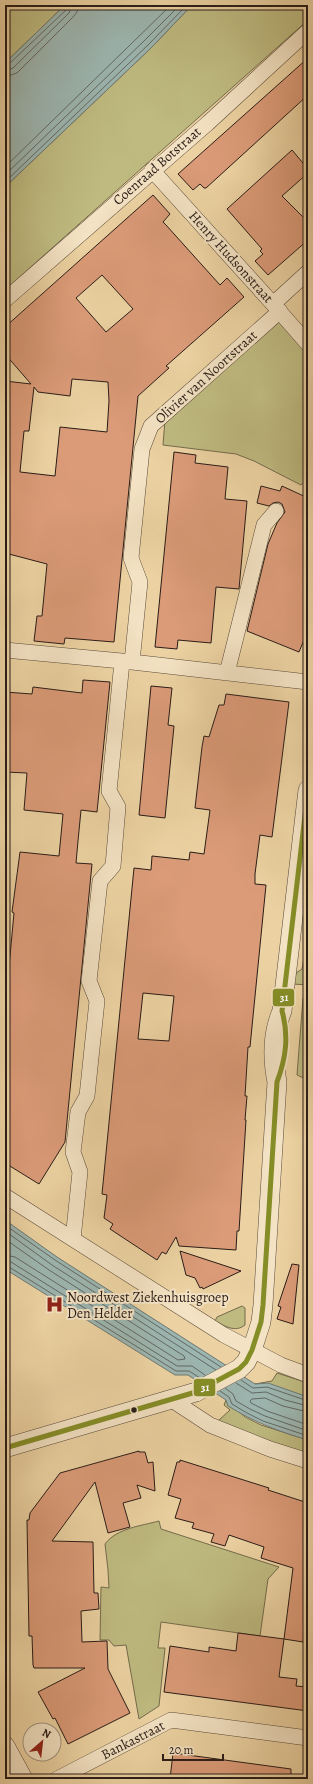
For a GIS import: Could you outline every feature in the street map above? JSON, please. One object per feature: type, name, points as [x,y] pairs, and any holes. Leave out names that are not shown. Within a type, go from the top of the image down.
[{"type":"street","name":"Coenraad Botstraat","points":[[5,300],[152,170],[208,123],[308,31]]},
{"type":"street","name":"Henry Hudsonstraat","points":[[152,170],[277,307],[308,344]]},
{"type":"street","name":"Olivier van Noortstraat","points":[[73,1240],[80,1172],[73,1152],[78,1112],[87,1096],[97,1001],[89,981],[100,881],[113,866],[118,807],[109,791],[140,582],[131,558],[142,449],[151,426],[277,307],[308,272]]},
{"type":"street","points":[[227,673],[264,525],[276,511]]},
{"type":"street","points":[[5,650],[308,682]]},
{"type":"street","points":[[5,1448],[196,1392],[239,1368],[246,1362],[252,1350],[259,1329],[263,1306],[277,1082],[273,1052],[276,1024],[282,1011],[308,790]]},
{"type":"street","points":[[5,1196],[224,1335],[281,1365],[308,1375]]},
{"type":"street","points":[[172,1400],[210,1425],[270,1450],[308,1461]]},
{"type":"street","name":"Bankastraat","points":[[58,1779],[172,1720],[308,1738]]},
{"type":"street","points":[[5,1746],[23,1779]]},
{"type":"shaded area","points":[[5,5],[65,5],[5,63]]},
{"type":"shaded area","points":[[192,5],[308,5],[308,20],[5,290],[5,187],[152,47]]},
{"type":"shaded area","points":[[280,317],[308,347],[308,478],[301,485],[254,461],[236,454],[163,445],[165,420]]},
{"type":"shaded area","points":[[305,952],[308,952],[308,985],[293,984],[296,973],[302,969]]},
{"type":"shaded area","points":[[308,997],[308,1080],[297,1075],[303,998]]},
{"type":"shaded area","points":[[242,1306],[245,1308],[245,1325],[234,1329],[215,1321],[217,1317]]},
{"type":"shaded area","points":[[277,1373],[308,1383],[308,1397],[255,1384],[272,1381]]},
{"type":"shaded area","points":[[226,1400],[245,1417],[261,1425],[308,1440],[308,1457],[218,1421],[230,1410],[224,1405]]},
{"type":"shaded area","points":[[159,1521],[161,1529],[279,1567],[268,1579],[260,1636],[161,1622],[158,1648],[165,1648],[159,1706],[139,1719],[126,1645],[114,1646],[109,1640],[100,1640],[101,1587],[109,1588],[105,1544],[116,1534],[123,1531]]},
{"type":"water","points":[[65,5],[192,5],[152,47],[5,187],[5,63]]},
{"type":"water","points":[[5,1220],[57,1257],[255,1384],[268,1383],[308,1397],[308,1440],[267,1426],[238,1412],[228,1406],[226,1400],[188,1375],[175,1375],[5,1269]]},
{"type":"building","points":[[308,58],[308,95],[206,188],[200,184],[193,190],[178,174]]},
{"type":"building","points":[[292,150],[308,169],[308,173],[282,196],[308,222],[308,240],[268,275],[255,261],[263,254],[260,251],[262,249],[227,209]]},
{"type":"building","points":[[153,195],[170,214],[163,222],[220,285],[227,278],[244,297],[166,366],[169,368],[138,396],[114,642],[65,638],[64,644],[34,641],[37,616],[42,616],[47,564],[5,553],[5,381],[31,384],[5,354],[5,327]],"holes":[[[102,275],[133,309],[106,332],[76,298]],[[72,379],[108,382],[109,401],[107,432],[60,427],[55,476],[20,472],[24,431],[29,431],[34,387],[38,392],[70,396]]]},
{"type":"building","points":[[174,452],[196,455],[195,463],[228,467],[225,499],[247,501],[239,589],[216,587],[211,643],[178,640],[177,649],[155,647]]},
{"type":"building","points":[[261,486],[280,491],[282,486],[308,498],[308,630],[299,652],[247,631],[268,544],[277,523],[285,512],[282,504],[278,502],[269,506],[257,503]]},
{"type":"building","points":[[83,680],[110,682],[97,812],[81,810],[76,863],[92,864],[65,1142],[39,1184],[5,1163],[5,1009],[14,913],[12,912],[20,852],[59,856],[63,814],[24,810],[27,773],[5,772],[5,692],[32,694],[33,687],[82,693]]},
{"type":"building","points":[[151,686],[172,688],[168,725],[174,726],[165,818],[139,815]]},
{"type":"building","points":[[226,694],[289,702],[272,837],[260,835],[255,874],[255,884],[266,885],[250,1047],[248,1047],[245,1096],[247,1096],[246,1120],[239,1231],[237,1231],[236,1250],[179,1246],[176,1237],[166,1254],[162,1252],[157,1260],[110,1229],[113,1224],[104,1218],[107,1195],[102,1194],[134,868],[151,870],[152,856],[189,860],[190,852],[204,854],[210,810],[195,808],[202,747],[204,736],[209,737],[219,705],[224,705]],"holes":[[[143,993],[174,996],[169,1041],[138,1039]]]},
{"type":"building","points":[[180,1251],[241,1271],[203,1289],[202,1287],[200,1288],[195,1278],[186,1275]]},
{"type":"building","points":[[292,1264],[299,1265],[293,1324],[277,1319],[281,1307],[278,1306]]},
{"type":"building","points":[[139,1451],[145,1452],[148,1463],[153,1462],[155,1491],[137,1485],[141,1498],[123,1503],[130,1527],[108,1533],[95,1482],[52,1541],[93,1542],[94,1593],[98,1593],[99,1609],[81,1611],[82,1642],[107,1641],[108,1669],[130,1713],[68,1744],[62,1732],[62,1722],[57,1722],[55,1718],[53,1719],[38,1692],[85,1668],[34,1668],[32,1636],[29,1636],[27,1520],[29,1520],[30,1513],[60,1473]]},
{"type":"building","points":[[180,1460],[269,1488],[268,1490],[308,1503],[308,1608],[303,1642],[284,1639],[293,1568],[261,1558],[264,1547],[229,1535],[225,1546],[211,1542],[214,1534],[192,1528],[194,1523],[175,1518],[181,1499],[168,1495],[177,1462],[180,1462]]},
{"type":"building","points":[[238,1633],[284,1639],[279,1677],[297,1679],[296,1686],[308,1687],[308,1711],[164,1692],[170,1646],[209,1652],[209,1647],[236,1651]]},
{"type":"building","points":[[173,1753],[291,1769],[291,1779],[170,1779]]},
{"type":"transit line","name":"31","points":[[5,1448],[196,1392],[239,1369],[246,1362],[252,1350],[261,1322],[263,1305],[277,1082],[283,1064],[286,1047],[282,1011],[308,790]]},
{"type":"place","name":"Noordwest Ziekenhuisgroep Den Helder","points":[[54,1305]]}]
